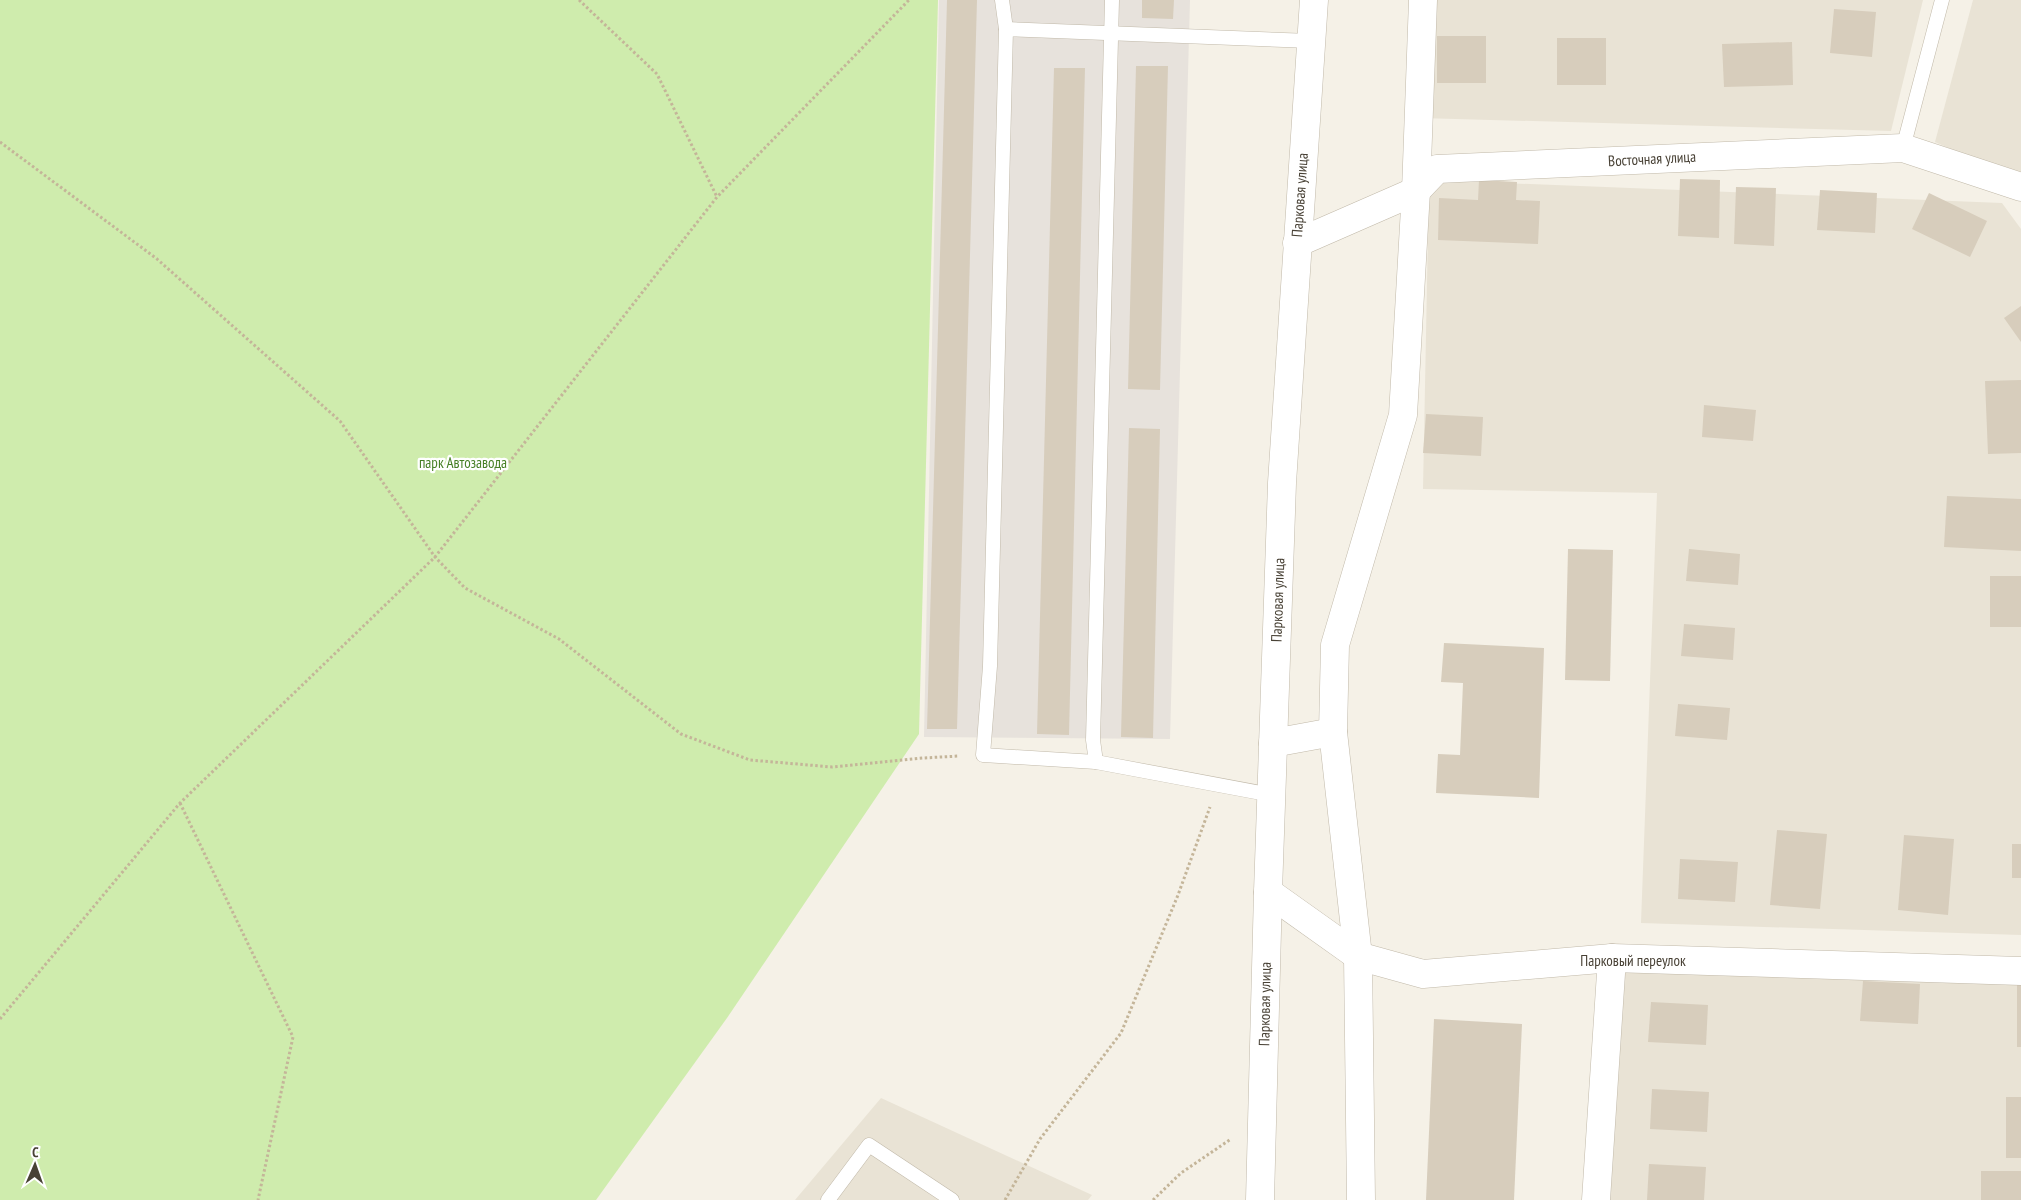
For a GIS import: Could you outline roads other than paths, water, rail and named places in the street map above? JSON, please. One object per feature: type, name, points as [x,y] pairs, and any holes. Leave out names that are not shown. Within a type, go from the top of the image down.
[{"type":"street","name":"Парковая улица","points":[[1260,1200],[1282,483],[1314,0]]},
{"type":"street","points":[[1361,1200],[1358,956],[1333,732],[1335,645],[1402,415],[1416,191],[1423,0]]},
{"type":"street","name":"Восточная улица","points":[[1297,243],[1416,191],[1437,170],[1903,148],[2021,187]]},
{"type":"street","points":[[1273,743],[1333,732]]},
{"type":"street","name":"Парковый переулок","points":[[1268,892],[1358,956],[1423,974],[1612,958],[2021,971]]},
{"type":"street","points":[[1596,1200],[1612,958]]},
{"type":"lane","points":[[1002,0],[1006,29],[990,666],[983,755],[1096,762],[1272,795]]},
{"type":"lane","points":[[1096,762],[1093,740],[1112,0]]},
{"type":"lane","points":[[1903,148],[1942,0]]},
{"type":"lane","points":[[1006,29],[1311,42]]},
{"type":"lane","points":[[828,1200],[869,1145],[952,1200]]},
{"type":"park label","name":"парк Автозавода","points":[[463,463]]}]
